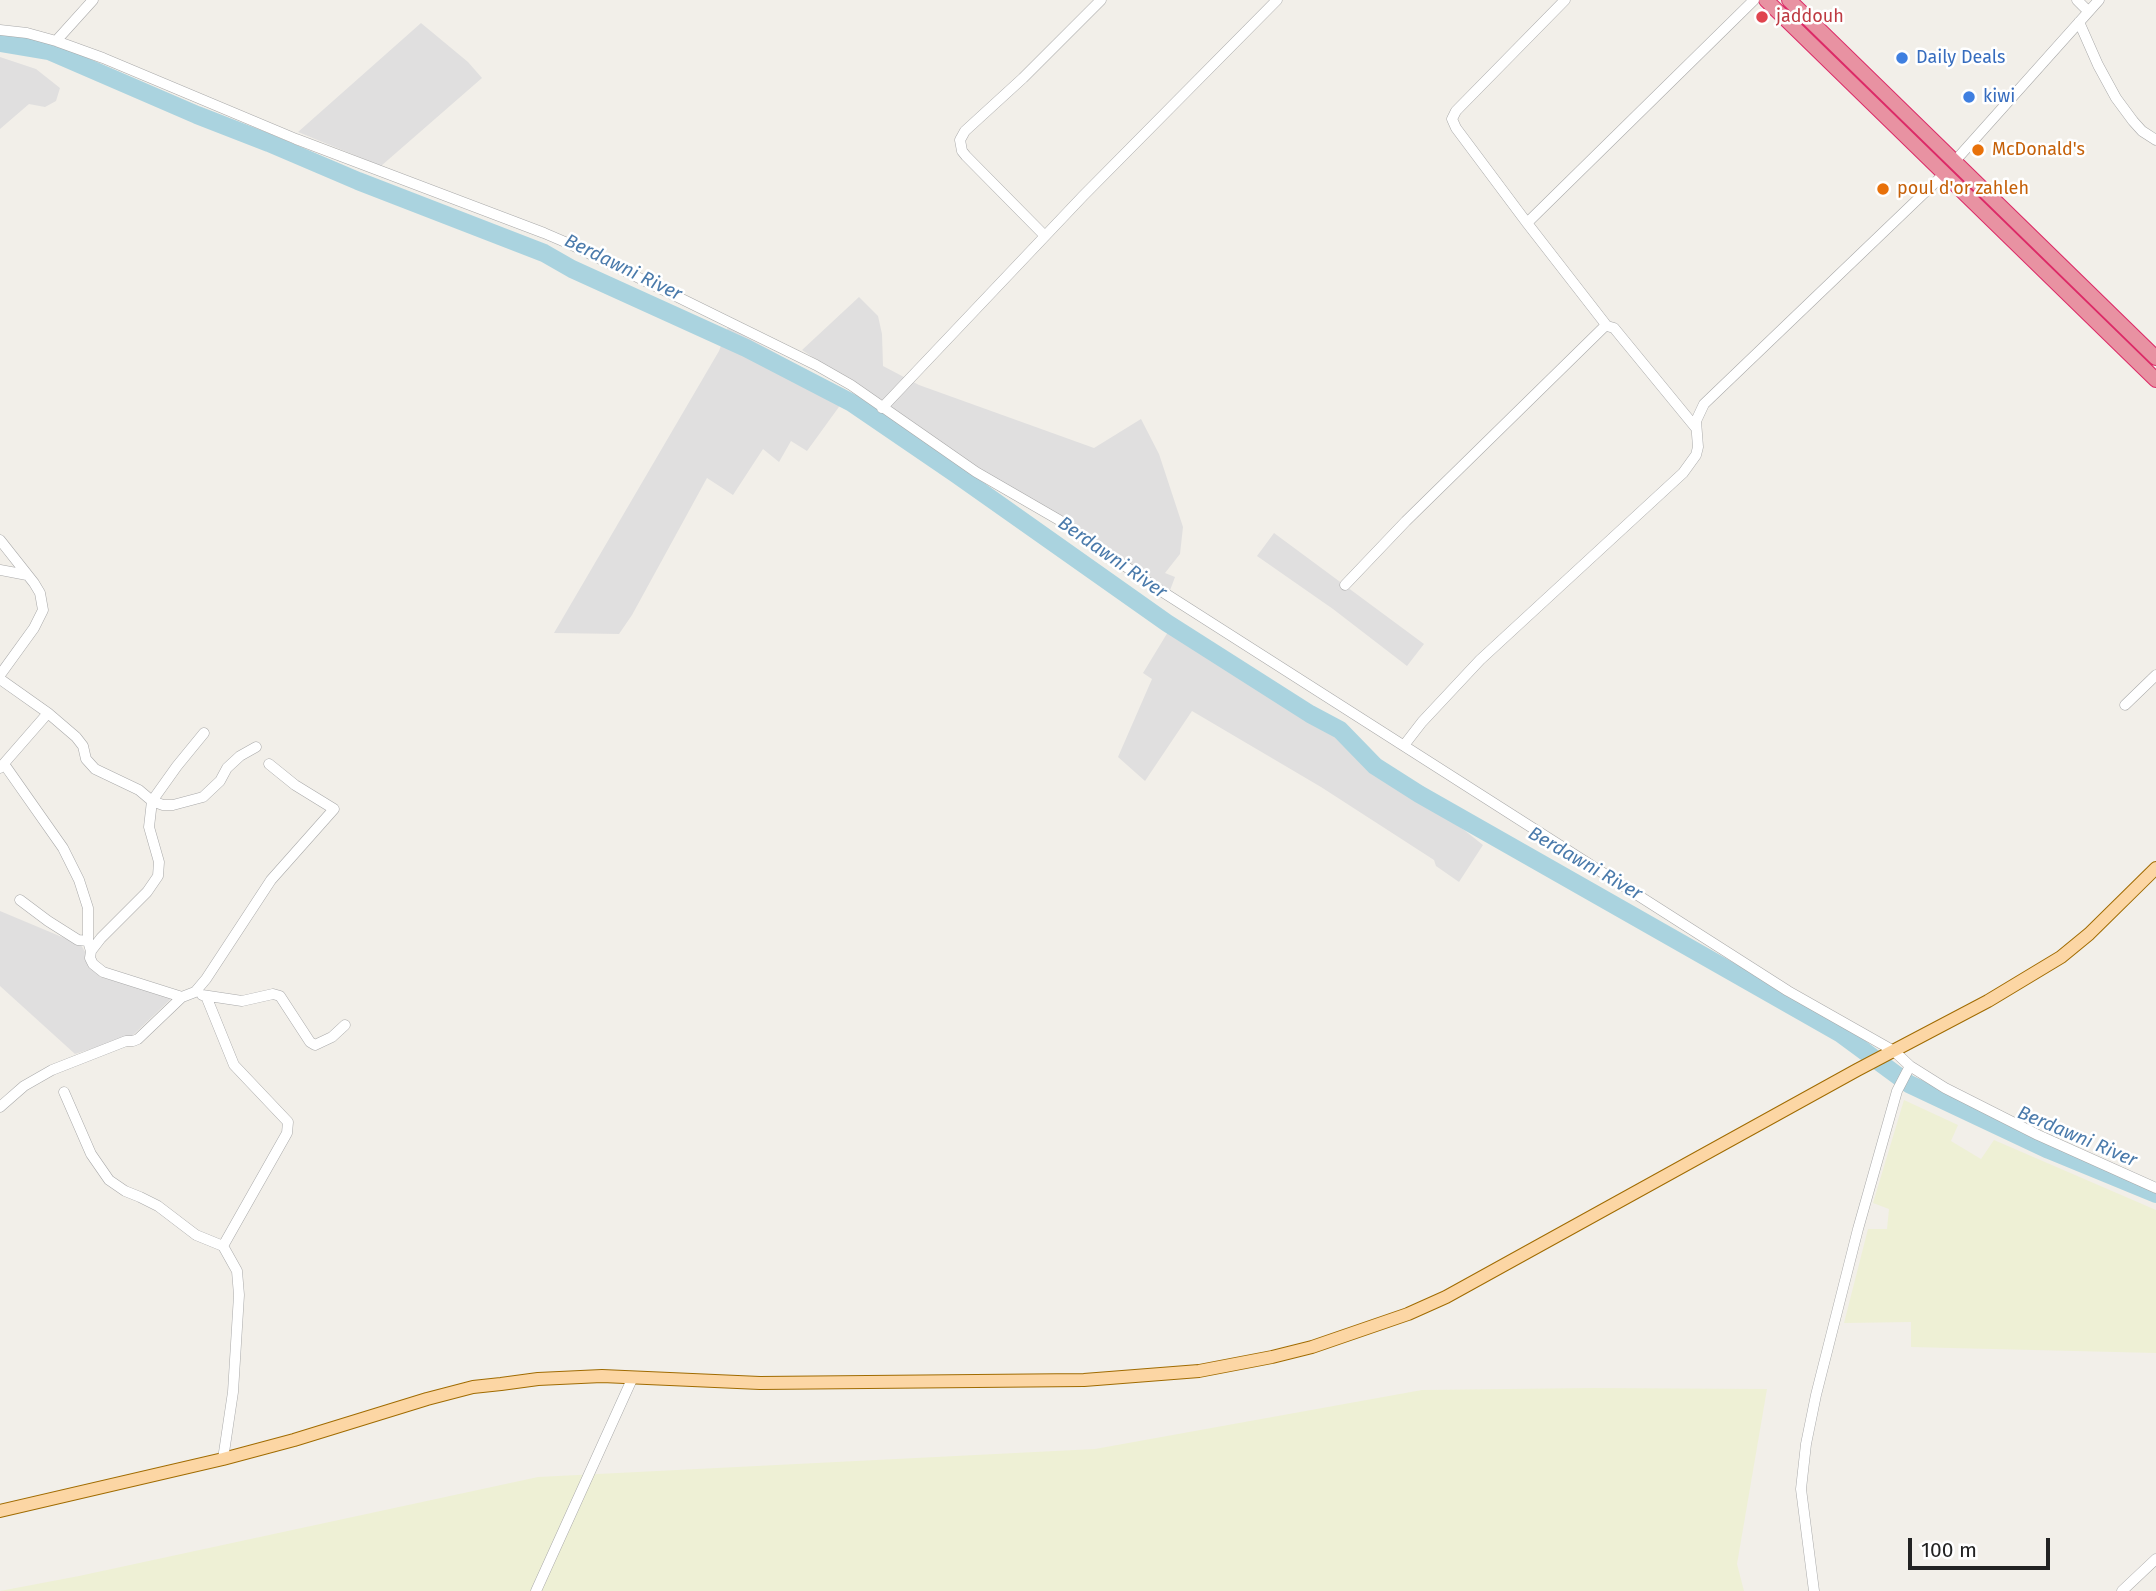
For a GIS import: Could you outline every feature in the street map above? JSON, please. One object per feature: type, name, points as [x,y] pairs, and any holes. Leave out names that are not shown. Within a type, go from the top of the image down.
[{"type":"highway","points":[[1766,0],[2156,380]]},
{"type":"highway","points":[[1788,0],[2156,358]]},
{"type":"main road","points":[[0,1511],[222,1459],[473,1387],[538,1379],[633,1377],[760,1383],[1084,1380],[1199,1371],[1272,1357],[1355,1334],[1446,1297],[1857,1070],[1988,1001],[2061,957],[2090,934],[2156,868]]},
{"type":"street","points":[[57,41],[93,0]]},
{"type":"street","points":[[1045,236],[966,156],[960,140],[965,131],[1101,0]]},
{"type":"street","points":[[882,408],[1045,236],[1278,0]]},
{"type":"street","points":[[1565,0],[1456,111],[1452,119],[1527,223],[1607,326],[1619,333],[1697,428]]},
{"type":"street","points":[[1527,223],[1754,0]]},
{"type":"street","points":[[2077,0],[2088,11]]},
{"type":"street","points":[[1955,161],[2099,0]]},
{"type":"street","points":[[2079,22],[2116,98],[2142,131],[2156,140]]},
{"type":"street","points":[[0,30],[27,33],[57,41],[142,73],[296,139],[572,245],[816,365],[851,385],[976,472],[1059,520],[1155,587],[1405,744],[1642,900],[1889,1053],[1907,1071],[1945,1087],[2038,1135],[2156,1188]]},
{"type":"street","points":[[1405,744],[1480,660],[1683,473],[1696,455],[1698,414],[1704,404],[1944,174]]},
{"type":"street","points":[[1345,585],[1406,521],[1607,326]]},
{"type":"street","points":[[0,540],[40,593],[43,610],[34,628],[0,677],[76,737],[94,769],[139,790],[152,801],[173,805],[203,797],[220,781],[233,762],[256,747]]},
{"type":"street","points":[[0,570],[27,575]]},
{"type":"street","points":[[2124,705],[2156,676]]},
{"type":"street","points":[[48,713],[2,766],[63,848],[79,880],[88,908],[90,958],[103,972],[182,997]]},
{"type":"street","points":[[90,946],[147,892],[158,876],[159,862],[149,827],[152,801],[204,733]]},
{"type":"street","points":[[0,1107],[24,1086],[45,1073],[126,1041],[138,1039],[182,997],[195,992],[210,973],[271,880],[334,809],[295,785],[269,764]]},
{"type":"street","points":[[20,900],[48,921],[90,946]]},
{"type":"street","points":[[195,992],[242,1001],[273,994],[280,996],[310,1042],[315,1045],[332,1037],[345,1025]]},
{"type":"street","points":[[205,996],[234,1065],[288,1122],[287,1133],[223,1246]]},
{"type":"street","points":[[1814,1591],[1801,1489],[1804,1459],[1816,1395],[1858,1229],[1897,1091],[1907,1071]]},
{"type":"street","points":[[64,1092],[91,1154],[109,1180],[125,1191],[158,1206],[196,1235],[223,1246],[237,1271],[239,1296],[233,1392],[222,1459]]},
{"type":"street","points":[[536,1591],[633,1377]]},
{"type":"street","points":[[2122,1591],[2156,1559]]},
{"type":"shaded area","points":[[421,23],[468,62],[482,78],[381,166],[298,132]]},
{"type":"shaded area","points":[[0,57],[36,69],[60,88],[56,101],[45,107],[29,104],[0,129]]},
{"type":"shaded area","points":[[859,297],[878,316],[882,334],[883,366],[919,385],[1094,448],[1141,419],[1159,454],[1183,527],[1180,554],[1165,573],[1175,577],[1169,593],[1159,589],[802,350]]},
{"type":"shaded area","points":[[728,327],[849,393],[807,451],[791,441],[779,462],[763,449],[733,495],[707,478],[619,634],[554,633],[719,351]]},
{"type":"shaded area","points":[[1274,533],[1424,644],[1407,666],[1333,609],[1257,556]]},
{"type":"shaded area","points":[[1171,627],[1299,699],[1483,845],[1459,882],[1436,866],[1434,860],[1321,787],[1192,711],[1145,781],[1118,757],[1152,679],[1143,673]]},
{"type":"shaded area","points":[[0,911],[81,945],[100,977],[173,997],[132,1036],[75,1054],[0,986]]},
{"type":"green space","points":[[1904,1100],[1958,1125],[1951,1141],[1981,1159],[1994,1140],[2156,1210],[2156,1353],[1911,1347],[1911,1322],[1844,1323],[1868,1229],[1887,1229],[1889,1209],[1873,1203]]},
{"type":"green space","points":[[1767,1389],[1737,1564],[1744,1591],[0,1591],[538,1477],[1095,1449],[1422,1390]]},
{"type":"waterway","name":"Berdawni River","points":[[0,43],[49,51],[358,181],[544,253],[572,269],[746,348],[852,403],[1167,623],[1310,714],[1340,730],[1375,766],[1419,794],[1841,1034],[1909,1084],[2049,1150],[2156,1194]]},
{"type":"place","name":"jaddouh","points":[[1762,17]]},
{"type":"place","name":"Daily Deals","points":[[1902,58]]},
{"type":"place","name":"kiwi","points":[[1969,97]]},
{"type":"place","name":"McDonald's","points":[[1978,150]]},
{"type":"place","name":"poul d'or zahleh","points":[[1883,189]]}]
